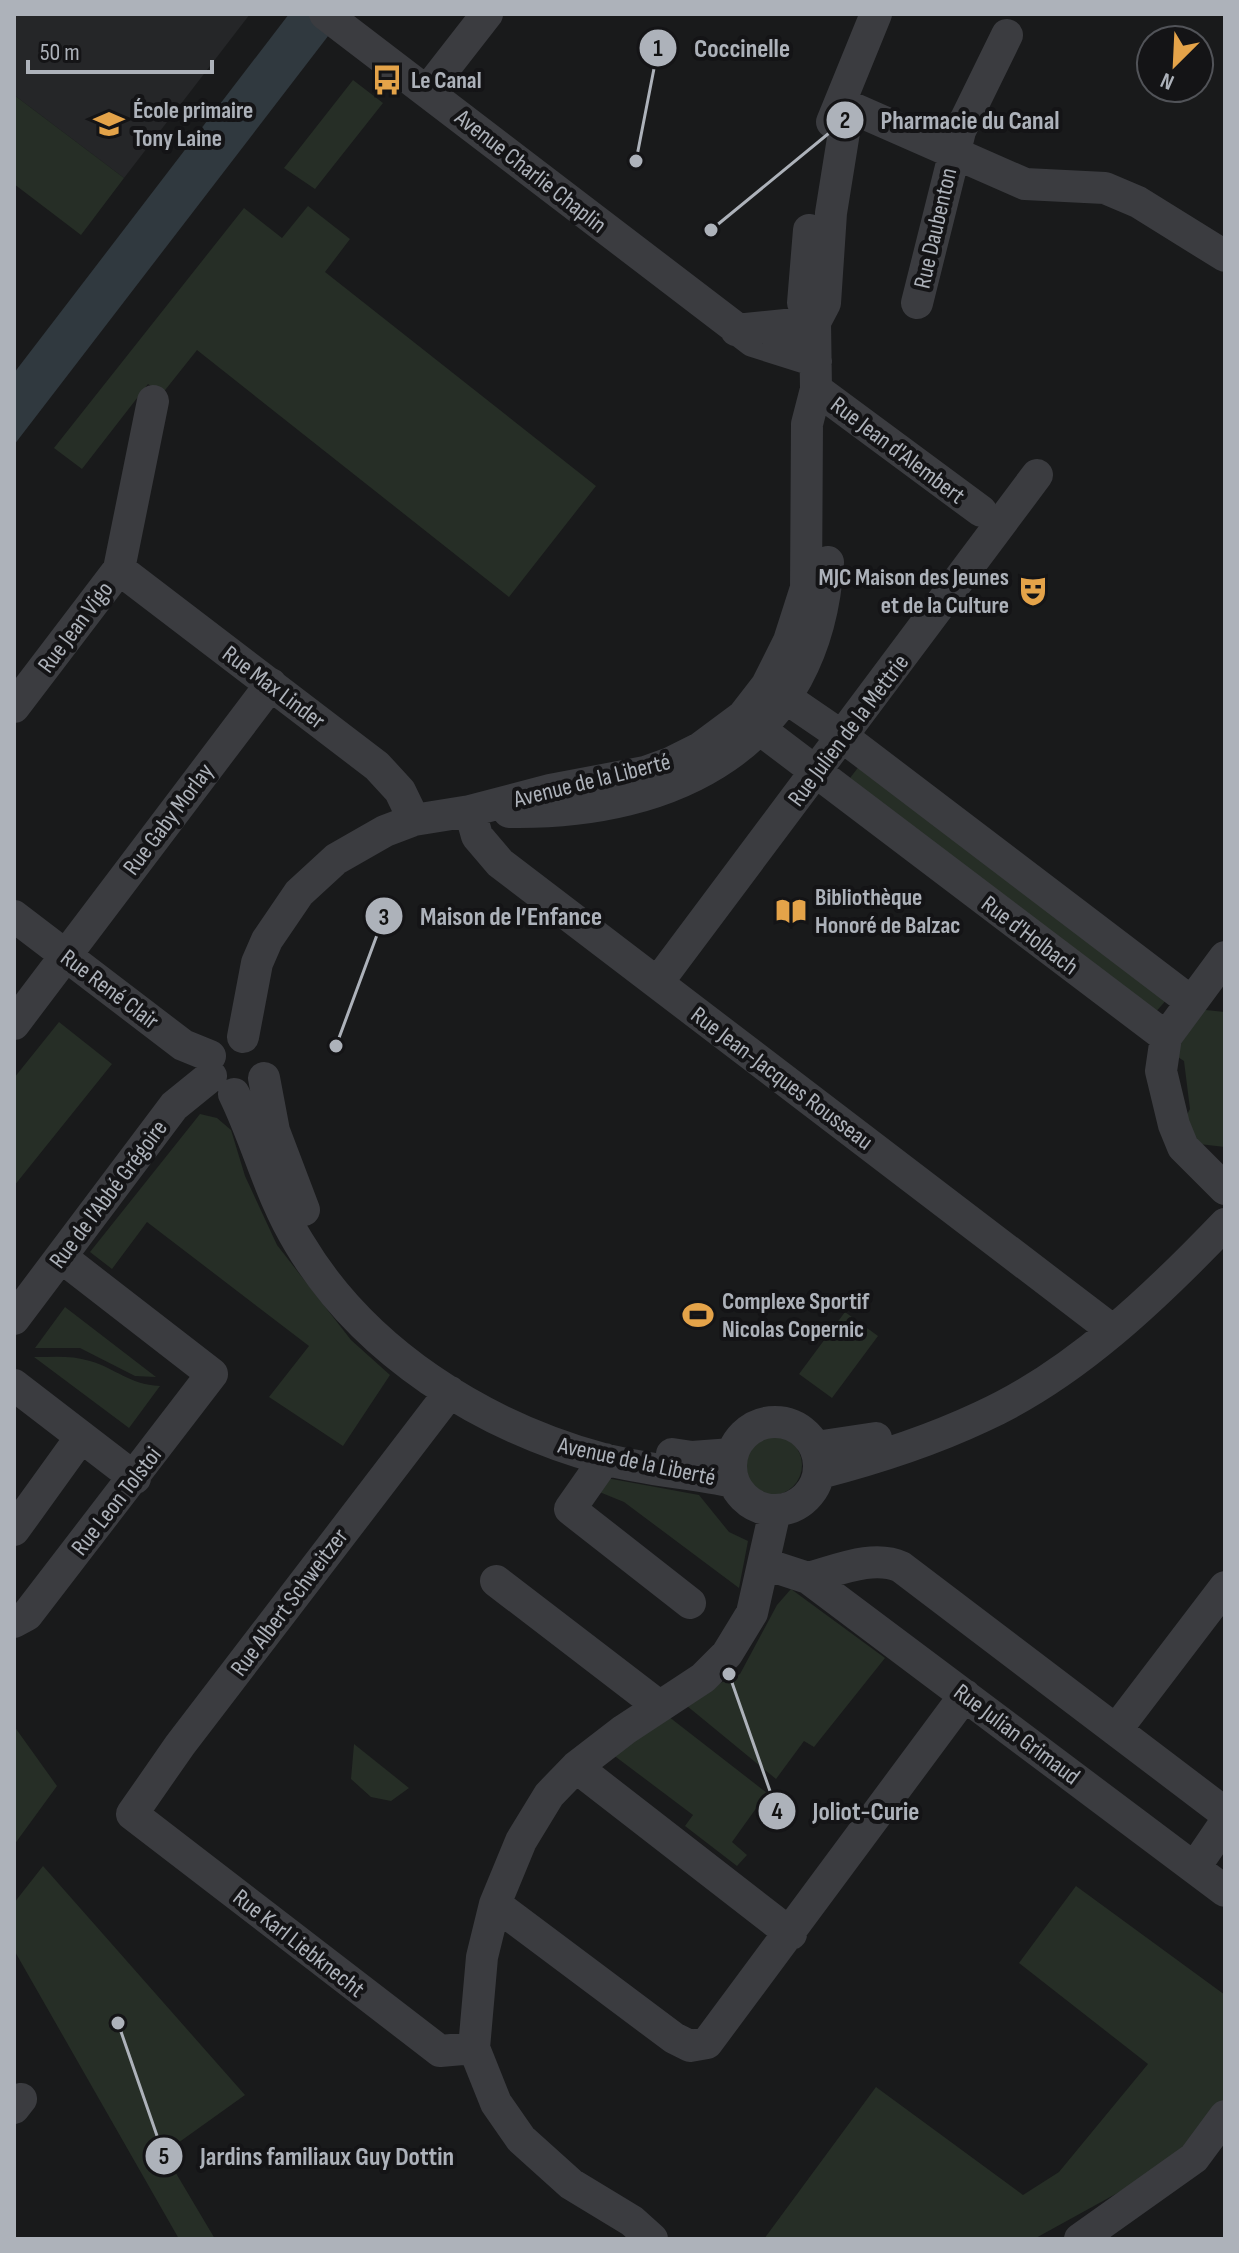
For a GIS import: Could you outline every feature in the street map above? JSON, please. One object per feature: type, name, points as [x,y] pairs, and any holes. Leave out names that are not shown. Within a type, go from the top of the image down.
[{"type":"street","points":[[427,91],[487,14]]},
{"type":"street","name":"Avenue de la Liberté","points":[[243,1037],[257,963],[274,928],[299,893],[348,851],[414,820],[470,811],[550,790],[645,772],[700,748],[751,723],[811,647],[826,594],[829,437],[816,375],[815,322],[825,303],[831,213],[845,126],[843,104],[871,17]]},
{"type":"street","name":"Avenue Charlie Chaplin","points":[[335,21],[736,330],[816,375]]},
{"type":"street","name":"Rue Daubenton","points":[[917,303],[960,131],[1007,35]]},
{"type":"street","name":"Rue Daubenton","points":[[843,104],[1025,184],[1105,188],[1138,202],[1225,256]]},
{"type":"street","points":[[736,330],[815,322]]},
{"type":"street","name":"Rue Jean d'Alembert","points":[[816,375],[981,511]]},
{"type":"street","name":"Rue Jean Vigo","points":[[14,707],[119,569],[153,401]]},
{"type":"street","name":"Rue Julien de la Mettrie","points":[[658,982],[1037,475]]},
{"type":"street","name":"Rue Max Linder","points":[[119,569],[377,766],[400,791],[414,820]]},
{"type":"street","name":"Rue Gaby Morlay","points":[[14,1024],[271,684]]},
{"type":"street","name":"Rue d'Holbach","points":[[775,691],[843,737],[1190,1001]]},
{"type":"street","name":"Rue d'Holbach","points":[[751,723],[1166,1037]]},
{"type":"street","name":"Rue Jean-Jacques Rousseau","points":[[470,811],[477,836],[500,863],[1105,1325]]},
{"type":"street","name":"Rue René Clair","points":[[14,916],[218,1075]]},
{"type":"street","points":[[1225,957],[1166,1037],[1161,1071],[1174,1125],[1183,1147],[1225,1189]]},
{"type":"street","points":[[264,1078],[252,1091],[218,1075],[227,1038],[243,1037],[263,1052],[264,1078],[276,1139],[315,1233],[342,1271],[386,1320],[462,1379],[568,1430],[733,1468]]},
{"type":"street","name":"Avenue de la Liberté","points":[[218,1075],[254,1133],[264,1173],[279,1208],[320,1276],[373,1334],[450,1392],[502,1422],[552,1444],[605,1459],[733,1468]]},
{"type":"street","name":"Rue de l'Abbé Grégoire","points":[[14,1319],[174,1106],[218,1075]]},
{"type":"street","points":[[1105,1325],[1191,1234],[1225,1215]]},
{"type":"street","points":[[652,2239],[632,2221],[571,2184],[521,2139],[496,2103],[474,2048],[482,1957],[495,1904],[535,1818],[549,1795],[576,1767],[703,1678],[727,1654],[752,1613],[775,1511],[788,1509],[809,1496],[818,1460],[876,1458],[983,1417],[1036,1386],[1225,1224]]},
{"type":"street","name":"Rue Leon Tolstoi","points":[[14,1622],[27,1615],[212,1374],[61,1257]]},
{"type":"street","points":[[14,1385],[135,1478]]},
{"type":"street","name":"Rue Albert Schweitzer","points":[[132,1814],[188,1734],[450,1392]]},
{"type":"street","name":"Avenue de la Liberté","points":[[775,1511],[750,1503],[733,1468],[749,1430],[774,1421],[799,1428],[818,1460]]},
{"type":"street","points":[[14,1530],[81,1437]]},
{"type":"street","points":[[605,1459],[570,1509],[690,1603]]},
{"type":"street","points":[[808,1578],[875,1562],[889,1561],[901,1567],[1225,1813]]},
{"type":"street","name":"Rue Julian Grimaud","points":[[765,1564],[808,1578],[1225,1891]]},
{"type":"street","points":[[496,1581],[659,1706]]},
{"type":"street","points":[[1116,1730],[1225,1587]]},
{"type":"street","points":[[495,1904],[690,2046],[707,2043],[791,1934],[965,1695]]},
{"type":"street","points":[[576,1767],[791,1934]]},
{"type":"street","name":"Rue Karl Liebknecht","points":[[132,1814],[440,2051],[474,2048]]},
{"type":"street","points":[[1195,1867],[1225,1823]]},
{"type":"street","points":[[1080,2239],[1194,2158],[1225,2116]]},
{"type":"shaded area","name":"École primaire Tony Laine","points":[[14,14],[250,14],[124,178],[14,95]]},
{"type":"shaded area","points":[[289,14],[345,14],[14,445],[14,373]]},
{"type":"shaded area","points":[[353,80],[383,103],[315,189],[284,168]]},
{"type":"shaded area","points":[[14,95],[124,178],[81,235],[14,184]]},
{"type":"shaded area","points":[[308,206],[350,239],[325,272],[596,486],[509,597],[197,350],[162,394],[148,384],[82,469],[54,448],[244,208],[282,238]]},
{"type":"shaded area","points":[[860,765],[1168,998],[1154,1014],[847,782]]},
{"type":"shaded area","points":[[1196,1009],[1225,1012],[1225,1147],[1199,1144],[1184,1120],[1190,1109],[1184,1061],[1173,1054]]},
{"type":"shaded area","points":[[59,1022],[112,1064],[14,1186],[14,1078]]},
{"type":"shaded area","points":[[200,1114],[217,1118],[231,1130],[245,1176],[277,1245],[351,1340],[390,1375],[343,1446],[269,1397],[309,1346],[147,1222],[112,1269],[90,1252]]},
{"type":"shaded area","points":[[65,1307],[156,1377],[135,1376],[80,1348],[35,1348]]},
{"type":"shaded area","points":[[845,1312],[878,1336],[832,1398],[799,1374]]},
{"type":"shaded area","points":[[34,1357],[83,1359],[139,1382],[160,1386],[129,1428]]},
{"type":"shaded area","points":[[772,1435],[783,1437],[793,1444],[800,1454],[800,1476],[793,1486],[783,1493],[772,1495],[761,1493],[751,1486],[744,1476],[742,1465],[744,1454],[751,1444],[761,1437]]},
{"type":"shaded area","points":[[601,1477],[699,1495],[729,1532],[748,1541],[739,1588],[624,1502],[597,1491]]},
{"type":"shaded area","points":[[791,1589],[885,1658],[814,1747],[804,1741],[776,1779],[681,1701],[740,1674],[777,1605]]},
{"type":"shaded area","points":[[664,1713],[767,1793],[732,1842],[747,1855],[737,1866],[685,1826],[693,1815],[608,1751]]},
{"type":"shaded area","points":[[14,1726],[57,1786],[14,1845]]},
{"type":"shaded area","points":[[354,1744],[409,1788],[391,1801],[371,1797],[351,1779]]},
{"type":"shaded area","points":[[43,1866],[245,2095],[164,2153],[215,2239],[179,2239],[14,1950],[14,1903]]},
{"type":"shaded area","points":[[1076,1886],[1225,1995],[1225,2105],[1190,2153],[1034,2239],[764,2239],[876,2087],[1023,2195],[1059,2172],[1148,2064],[1019,1963]]},
{"type":"place","name":"Le Canal","points":[[387,80]]},
{"type":"place","name":"École primaire Tony Laine","points":[[109,124]]},
{"type":"place","name":"Coccinelle","points":[[636,161]]},
{"type":"place","name":"Pharmacie du Canal","points":[[711,230]]},
{"type":"place","name":"MJC Maison des Jeunes et de la Culture","points":[[1033,591]]},
{"type":"place","name":"Bibliothèque Honoré de Balzac","points":[[791,911]]},
{"type":"place","name":"Maison de l’Enfance","points":[[336,1046]]},
{"type":"place","name":"Complexe Sportif Nicolas Copernic","points":[[698,1315]]},
{"type":"place","name":"Joliot-Curie","points":[[729,1674]]},
{"type":"place","name":"Jardins familiaux Guy Dottin","points":[[118,2023]]}]
